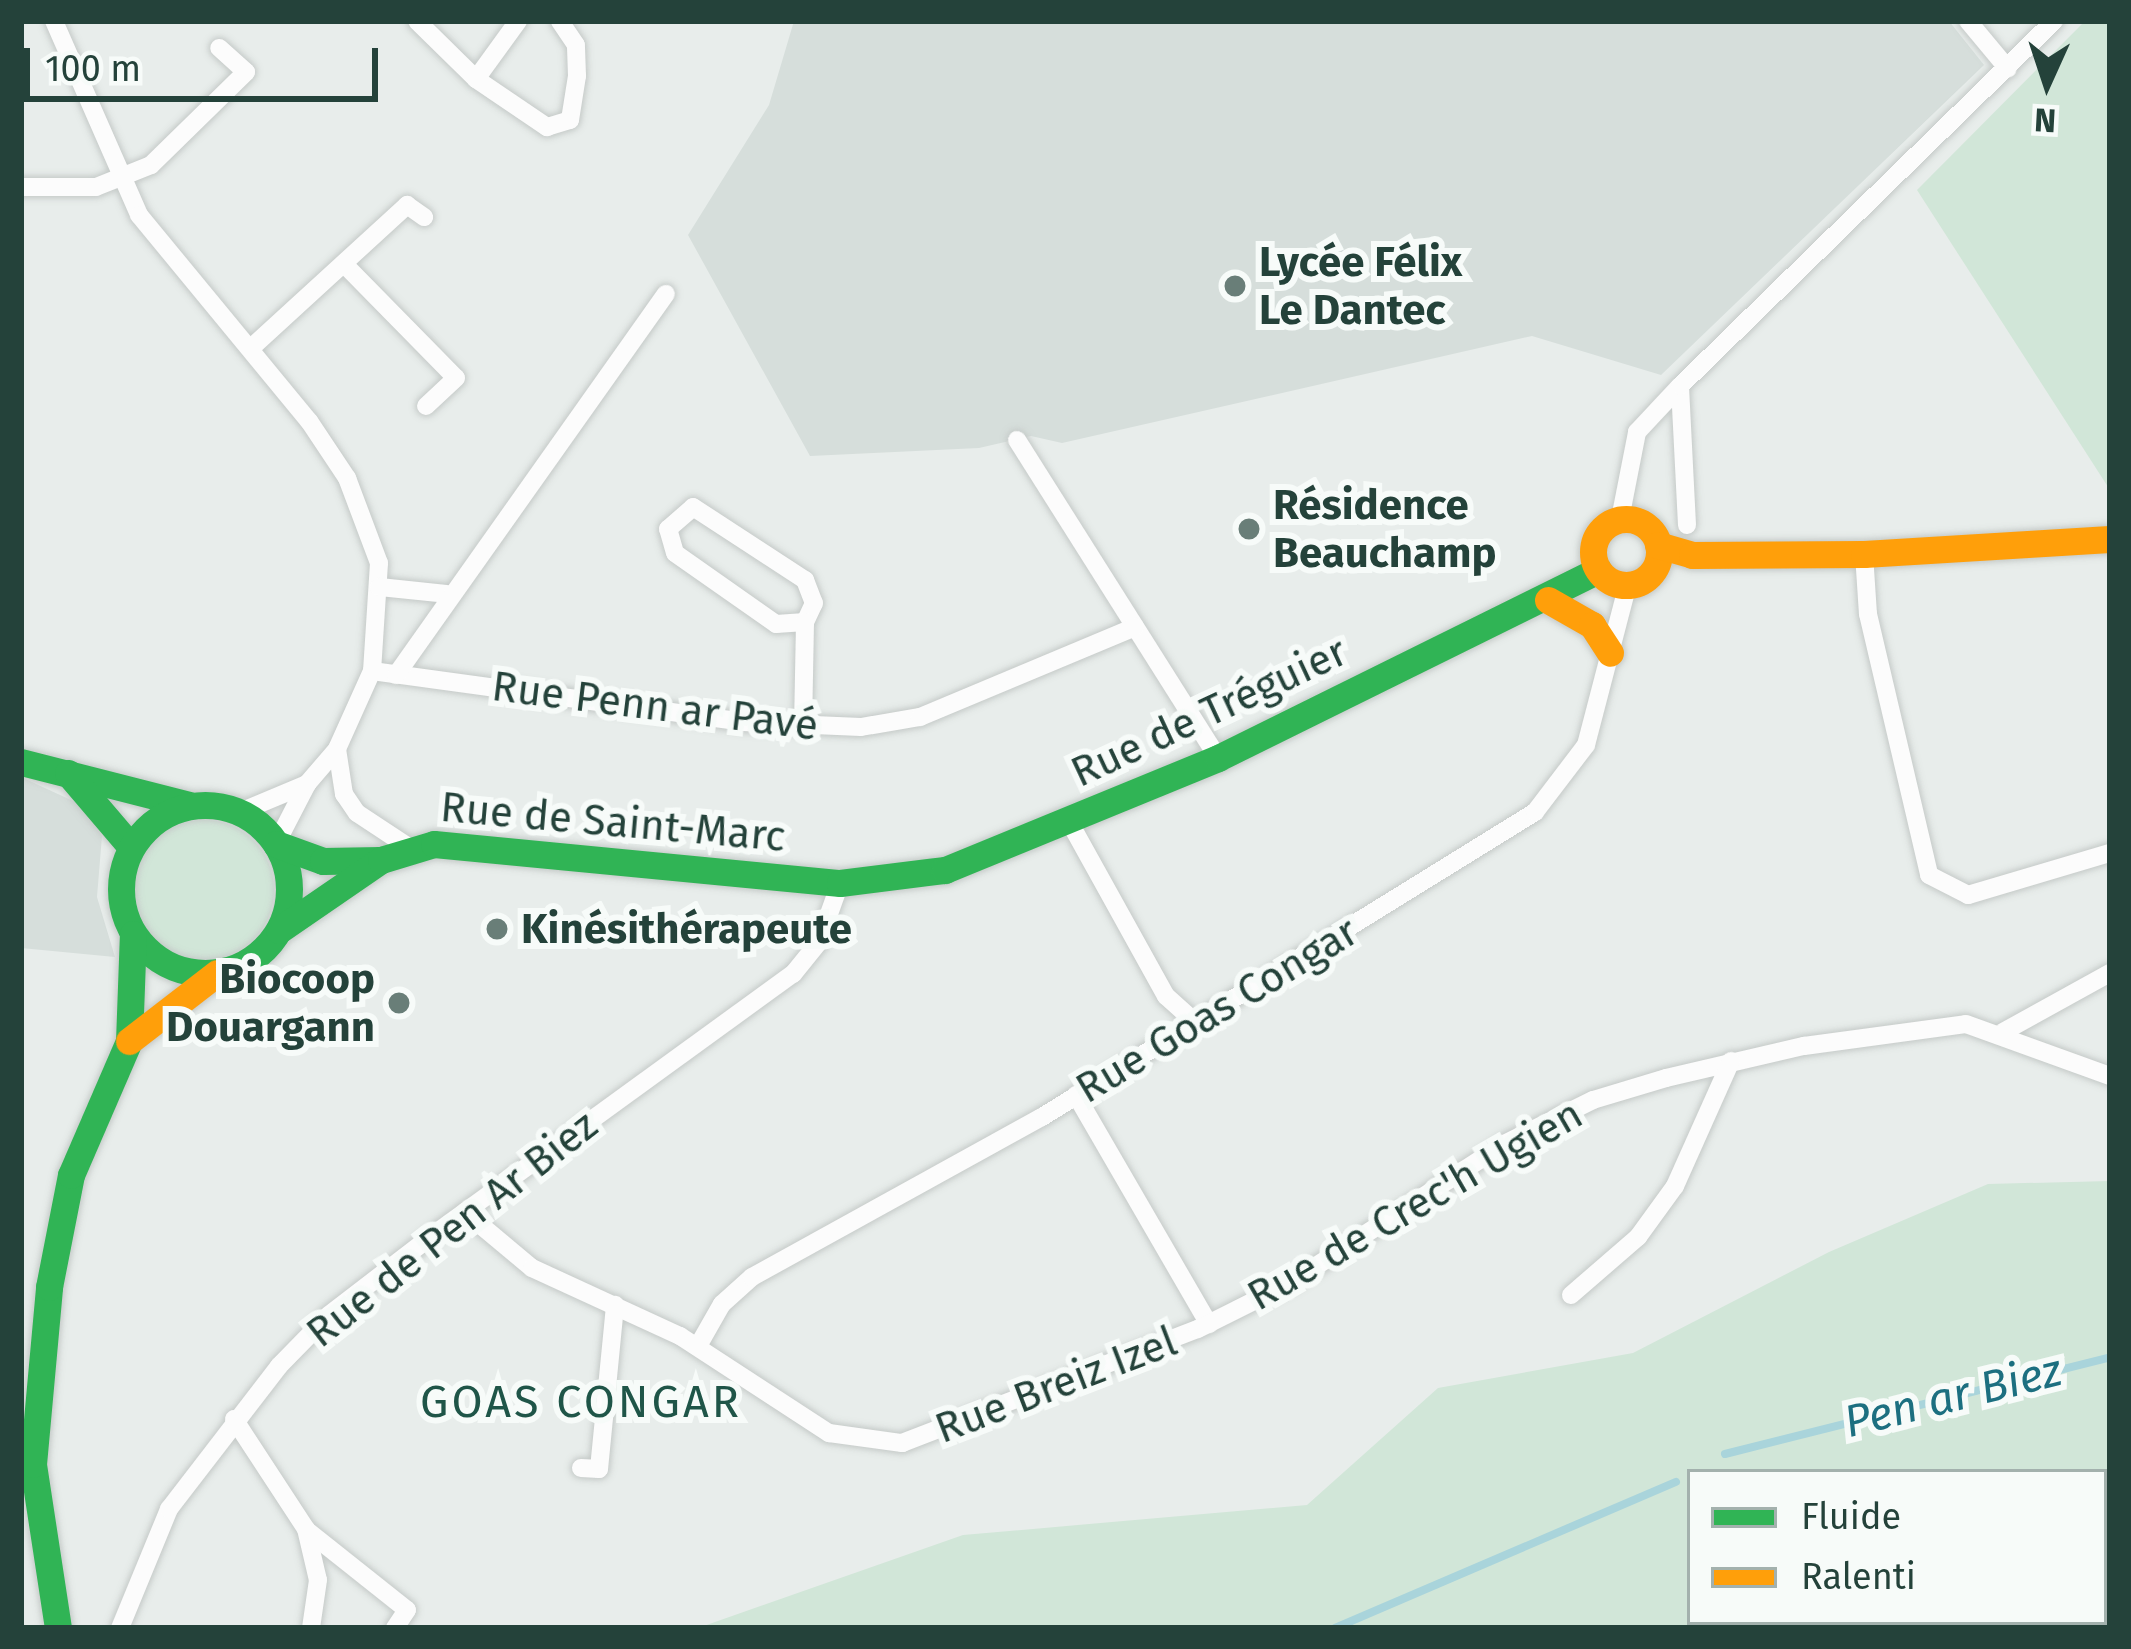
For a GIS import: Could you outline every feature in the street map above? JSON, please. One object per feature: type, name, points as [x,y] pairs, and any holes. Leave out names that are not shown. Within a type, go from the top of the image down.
[{"type":"main road","points":[[1658,545],[1651,573],[1628,584],[1598,569],[1598,533],[1620,519],[1646,526],[1658,545],[1692,555],[1864,554],[2110,539]]},
{"type":"main road","name":"Rue de Tréguier","points":[[840,884],[945,871],[1070,823],[1219,758],[1548,600],[1598,569]]},
{"type":"main road","points":[[1548,600],[1592,625],[1610,653]]},
{"type":"main road","points":[[21,762],[190,806],[240,812],[277,844],[290,887],[279,929],[262,952],[217,973],[129,1041]]},
{"type":"main road","points":[[68,773],[131,848]]},
{"type":"main road","points":[[58,1628],[33,1464],[49,1287],[71,1175],[129,1041],[133,934],[120,889],[131,848],[146,828],[190,806]]},
{"type":"main road","name":"Rue de Saint-Marc","points":[[277,844],[323,862],[381,860]]},
{"type":"main road","name":"Rue de Saint-Marc","points":[[279,929],[381,860],[410,848],[468,845],[840,884]]},
{"type":"main road","points":[[133,934],[169,965],[217,973]]},
{"type":"street","points":[[54,21],[139,215],[251,348],[347,478],[379,563],[372,671],[337,748],[307,784],[277,844]]},
{"type":"street","points":[[417,21],[476,80],[523,117],[547,128],[570,120],[576,44],[560,21]]},
{"type":"street","points":[[476,80],[518,21]]},
{"type":"street","points":[[1968,21],[2008,69]]},
{"type":"street","points":[[1687,526],[1680,386],[2054,21]]},
{"type":"street","points":[[21,187],[121,182],[151,165],[246,72],[219,48]]},
{"type":"street","points":[[251,348],[407,205],[424,217]]},
{"type":"street","points":[[345,265],[456,379],[425,406]]},
{"type":"street","points":[[396,675],[447,594],[666,294]]},
{"type":"street","points":[[1620,519],[1637,432],[1680,386]]},
{"type":"street","points":[[1017,440],[1219,758]]},
{"type":"street","points":[[803,727],[805,622],[814,603],[806,580],[707,510],[681,512],[668,529],[675,553],[776,624],[805,622]]},
{"type":"street","points":[[1864,554],[1868,614],[1929,875],[1968,895],[2110,853]]},
{"type":"street","name":"Rue Goas Congar","points":[[698,1346],[722,1304],[752,1277],[1076,1095],[1535,812],[1586,745],[1628,584]]},
{"type":"street","points":[[380,586],[447,594]]},
{"type":"street","name":"Rue Penn ar Pavé","points":[[372,671],[803,727],[920,717],[1136,627]]},
{"type":"street","points":[[337,748],[344,794],[357,813],[410,848]]},
{"type":"street","points":[[240,812],[307,784]]},
{"type":"street","points":[[1070,823],[1166,996],[1196,1023]]},
{"type":"street","name":"Rue de Pen Ar Biez","points":[[120,1628],[169,1509],[234,1419],[329,1315],[793,974],[819,943],[840,884]]},
{"type":"street","points":[[2003,1032],[2110,973]]},
{"type":"street","name":"Rue de Crec'h Ugien","points":[[1209,1324],[1290,1283],[1504,1144],[1593,1100],[1731,1061],[1966,1024],[2003,1032],[2110,1076]]},
{"type":"street","points":[[1571,1295],[1638,1237],[1675,1186],[1731,1061]]},
{"type":"street","points":[[1076,1095],[1209,1324]]},
{"type":"street","name":"Rue Breiz Izel","points":[[465,1212],[532,1268],[698,1346],[829,1432],[902,1443],[1209,1324]]},
{"type":"street","points":[[581,1468],[599,1469],[615,1305]]},
{"type":"street","points":[[234,1419],[306,1529],[406,1610],[395,1628]]},
{"type":"street","points":[[306,1529],[318,1580],[311,1628]]},
{"type":"shaded area","name":"Lycée Félix Le Dantec","points":[[794,21],[1949,21],[1984,65],[1661,375],[1532,336],[1062,443],[1031,436],[979,448],[810,456],[688,235],[769,105]]},
{"type":"shaded area","points":[[21,777],[84,806],[102,836],[97,897],[115,957],[21,948]]},
{"type":"green space","points":[[2085,21],[2110,21],[2110,490],[1917,190]]},
{"type":"green space","points":[[204,820],[231,826],[253,841],[268,863],[274,890],[268,917],[253,939],[231,954],[204,960],[177,954],[155,939],[140,917],[134,890],[140,863],[155,841],[177,826]]},
{"type":"green space","points":[[2110,1181],[2110,1511],[2107,1469],[1687,1469],[1687,1625],[2107,1625],[2110,1538],[2110,1628],[698,1628],[963,1535],[1307,1505],[1438,1388],[1633,1353],[1829,1252],[1988,1184]]},
{"type":"waterway","name":"Pen ar Biez","points":[[1725,1454],[2110,1357]]},
{"type":"waterway","name":"Pen ar Biez","points":[[1335,1628],[1676,1482]]},
{"type":"traffic: fast","points":[[279,930],[381,860],[434,844],[840,883],[945,870],[1218,758],[1598,570]]},
{"type":"traffic: fast","points":[[21,762],[190,805]]},
{"type":"traffic: fast","points":[[68,773],[131,847]]},
{"type":"traffic: fast","points":[[205,805],[237,811],[265,829],[283,857],[289,889],[283,921],[265,949],[237,967],[205,973],[173,967],[145,949],[127,921],[121,889],[127,857],[145,829],[173,811],[205,805]]},
{"type":"traffic: fast","points":[[276,844],[323,861],[381,860]]},
{"type":"traffic: fast","points":[[58,1628],[33,1464],[49,1287],[71,1175],[129,1041],[133,934]]},
{"type":"traffic: slow","points":[[1626,519],[1649,529],[1659,552],[1649,575],[1626,585],[1603,575],[1593,552],[1603,529],[1626,519]]},
{"type":"traffic: slow","points":[[1658,545],[1692,555],[1864,554],[2110,539]]},
{"type":"traffic: slow","points":[[1548,600],[1592,625],[1610,653]]},
{"type":"traffic: slow","points":[[129,1041],[217,973]]},
{"type":"place","name":"Lycée Félix Le Dantec","points":[[1235,286]]},
{"type":"place","name":"Résidence Beauchamp","points":[[1249,529]]},
{"type":"place","name":"Kinésithérapeute","points":[[497,929]]},
{"type":"place","name":"Biocoop Douargann","points":[[399,1003]]},
{"type":"district","name":"GOAS CONGAR","points":[[581,1403]]}]
